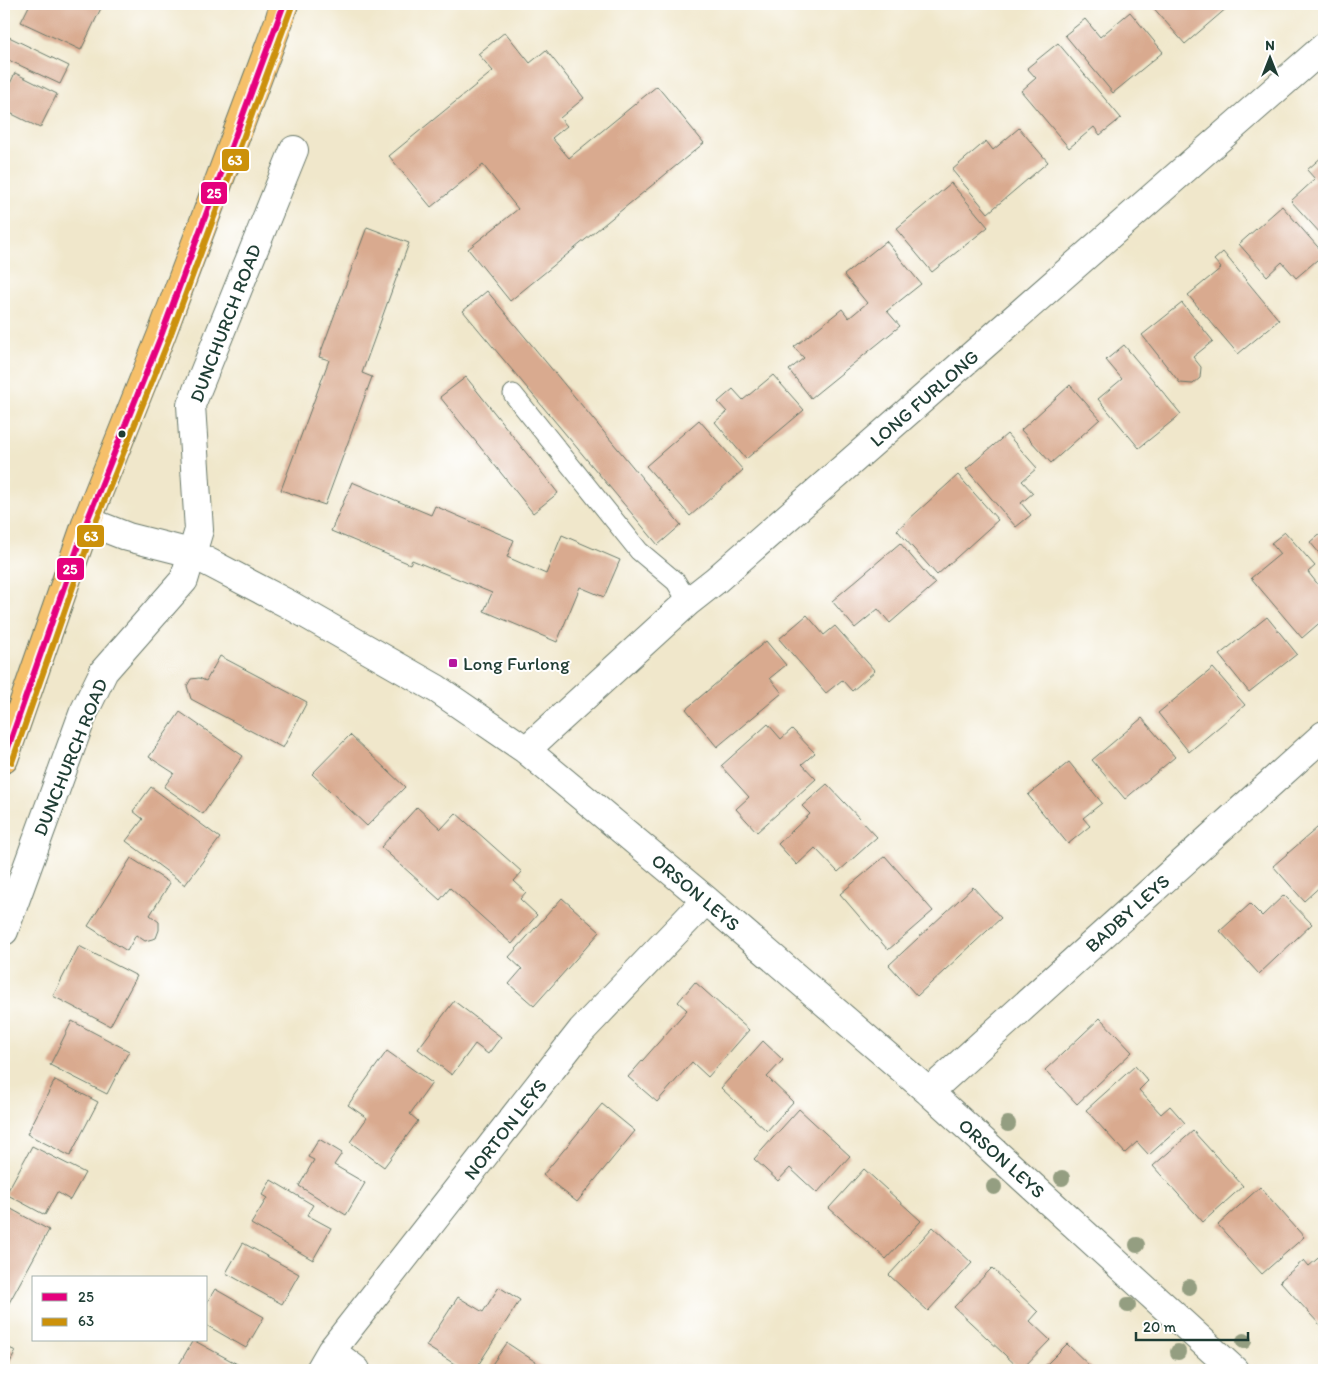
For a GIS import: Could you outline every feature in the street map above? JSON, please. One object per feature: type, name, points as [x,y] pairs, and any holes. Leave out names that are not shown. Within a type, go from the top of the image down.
[{"type":"highway","points":[[4,759],[87,521],[161,336],[284,4]]},
{"type":"street","name":"LONG FURLONG","points":[[526,750],[688,602],[732,567],[1324,48]]},
{"type":"street","name":"DUNCHURCH ROAD","points":[[4,931],[83,714],[95,688],[104,671],[184,580],[199,530],[191,406],[294,150]]},
{"type":"street","name":"ORSON LEYS","points":[[87,521],[128,537],[191,553],[290,605],[437,689],[526,750],[706,900],[929,1092],[1234,1370]]},
{"type":"street","name":"BADBY LEYS","points":[[929,1092],[1324,735]]},
{"type":"street","name":"NORTON LEYS","points":[[325,1361],[582,1030],[706,900]]},
{"type":"street","points":[[325,1361],[356,1370]]},
{"type":"lane","points":[[513,394],[639,551],[676,582],[688,602]]},
{"type":"building","points":[[30,4],[103,4],[81,50],[21,22]]},
{"type":"building","points":[[1152,4],[1226,4],[1228,7],[1185,44]]},
{"type":"building","points":[[1130,12],[1163,52],[1113,93],[1065,35],[1085,19],[1100,37]]},
{"type":"building","points":[[505,32],[530,63],[546,50],[584,98],[560,118],[567,126],[552,138],[569,158],[657,86],[704,143],[510,301],[468,249],[518,209],[483,165],[431,207],[389,156],[493,71],[478,54]]},
{"type":"building","points":[[9,37],[69,66],[60,84],[4,58],[4,48]]},
{"type":"building","points":[[1058,43],[1121,118],[1100,135],[1094,127],[1069,148],[1021,91],[1036,78],[1027,68]]},
{"type":"building","points":[[15,73],[57,94],[40,128],[4,110],[4,96]]},
{"type":"building","points":[[1019,128],[1048,162],[988,213],[952,170],[986,141],[993,150]]},
{"type":"building","points":[[1324,155],[1324,231],[1321,234],[1291,201],[1315,179],[1307,170]]},
{"type":"building","points":[[951,183],[988,227],[932,272],[896,229]]},
{"type":"building","points":[[1282,206],[1324,254],[1296,278],[1282,262],[1267,276],[1239,244]]},
{"type":"building","points":[[367,227],[409,243],[362,373],[372,377],[325,505],[281,490],[329,360],[319,357]]},
{"type":"building","points":[[886,241],[921,284],[887,311],[900,326],[811,398],[789,370],[804,358],[794,347],[842,309],[849,318],[867,303],[844,275]]},
{"type":"building","points":[[1223,252],[1279,320],[1238,354],[1188,295],[1221,268],[1214,260]]},
{"type":"building","points":[[487,291],[681,525],[658,545],[463,311]]},
{"type":"building","points":[[1182,303],[1213,341],[1193,357],[1201,367],[1200,378],[1193,384],[1180,383],[1142,335]]},
{"type":"building","points":[[1124,345],[1181,414],[1139,448],[1098,399],[1122,379],[1106,360]]},
{"type":"building","points":[[773,375],[804,410],[746,459],[715,422],[727,412],[718,402],[733,389],[743,400]]},
{"type":"building","points":[[466,377],[558,493],[533,513],[440,397]]},
{"type":"building","points":[[1070,385],[1100,419],[1051,463],[1021,430]]},
{"type":"building","points":[[699,420],[743,470],[690,516],[646,466]]},
{"type":"building","points":[[1007,434],[1037,468],[1022,481],[1033,493],[1021,503],[1031,515],[1016,527],[966,469]]},
{"type":"building","points":[[958,475],[998,520],[937,575],[897,530]]},
{"type":"building","points":[[352,482],[431,515],[435,506],[514,540],[507,557],[546,574],[562,535],[620,560],[604,597],[580,587],[557,642],[484,611],[492,593],[412,560],[410,564],[331,531]]},
{"type":"building","points":[[1324,530],[1324,559],[1310,542]]},
{"type":"building","points":[[1285,532],[1315,566],[1308,572],[1324,592],[1324,619],[1302,638],[1251,578],[1280,554],[1271,543]]},
{"type":"building","points":[[900,543],[935,584],[890,623],[878,609],[855,628],[832,601]]},
{"type":"building","points":[[807,615],[824,635],[835,626],[875,671],[852,691],[842,680],[826,693],[779,639]]},
{"type":"building","points":[[1267,617],[1297,654],[1249,692],[1219,655]]},
{"type":"building","points":[[766,641],[786,665],[770,678],[782,693],[717,747],[686,709]]},
{"type":"building","points":[[220,656],[307,702],[283,748],[191,699],[187,686],[191,679],[199,678],[206,681]]},
{"type":"building","points":[[1213,668],[1245,705],[1189,752],[1158,713]]},
{"type":"building","points":[[180,712],[243,756],[203,814],[164,787],[174,773],[149,757]]},
{"type":"building","points":[[1142,718],[1175,757],[1125,799],[1092,760]]},
{"type":"building","points":[[768,724],[781,739],[792,729],[815,753],[802,764],[816,779],[757,832],[736,809],[749,797],[721,766]]},
{"type":"building","points":[[350,735],[405,787],[367,826],[312,774]]},
{"type":"building","points":[[1069,762],[1102,803],[1083,818],[1090,826],[1068,844],[1028,795]]},
{"type":"building","points":[[827,784],[877,837],[838,872],[815,848],[797,865],[778,844],[810,814],[802,806]]},
{"type":"building","points":[[151,787],[220,838],[185,885],[126,841],[143,819],[133,811]]},
{"type":"building","points":[[417,807],[441,829],[456,813],[522,872],[514,881],[526,892],[520,899],[537,915],[512,944],[450,888],[440,900],[381,847]]},
{"type":"building","points":[[1324,822],[1324,883],[1304,901],[1273,866]]},
{"type":"building","points":[[885,856],[933,911],[888,950],[840,894]]},
{"type":"building","points":[[131,858],[170,883],[150,915],[159,922],[156,938],[145,941],[136,935],[127,951],[88,926]]},
{"type":"building","points":[[973,887],[1001,918],[917,996],[889,965]]},
{"type":"building","points":[[1284,895],[1312,924],[1259,974],[1220,931],[1250,904],[1262,916]]},
{"type":"building","points":[[562,898],[600,932],[534,1006],[509,984],[522,969],[509,957]]},
{"type":"building","points":[[79,946],[137,976],[110,1026],[53,996]]},
{"type":"building","points":[[695,982],[749,1030],[708,1077],[692,1062],[657,1102],[628,1077],[687,1010],[678,1002]]},
{"type":"building","points":[[454,1001],[501,1037],[488,1054],[475,1044],[452,1075],[418,1049]]},
{"type":"building","points":[[1100,1018],[1132,1052],[1077,1104],[1045,1070]]},
{"type":"building","points":[[72,1021],[129,1051],[107,1094],[50,1065]]},
{"type":"building","points":[[763,1041],[783,1060],[767,1077],[793,1102],[767,1131],[721,1088]]},
{"type":"building","points":[[387,1051],[432,1083],[410,1114],[418,1121],[384,1167],[350,1142],[367,1118],[348,1105]]},
{"type":"building","points":[[1135,1066],[1148,1081],[1139,1090],[1161,1114],[1170,1106],[1185,1123],[1149,1155],[1137,1142],[1125,1153],[1086,1110]]},
{"type":"building","points":[[55,1080],[98,1102],[70,1156],[27,1134]]},
{"type":"building","points":[[602,1104],[635,1131],[577,1202],[543,1175]]},
{"type":"building","points":[[799,1109],[850,1156],[817,1193],[790,1168],[778,1181],[754,1159]]},
{"type":"building","points":[[1193,1131],[1243,1186],[1203,1222],[1153,1166]]},
{"type":"building","points":[[319,1139],[342,1153],[334,1165],[365,1183],[346,1215],[299,1186],[314,1160],[308,1157]]},
{"type":"building","points":[[32,1146],[85,1173],[70,1200],[57,1192],[45,1215],[6,1194]]},
{"type":"building","points":[[864,1169],[921,1221],[886,1259],[829,1208]]},
{"type":"building","points":[[271,1180],[313,1205],[307,1215],[331,1228],[313,1260],[251,1224],[267,1198],[262,1195]]},
{"type":"building","points":[[1260,1187],[1304,1237],[1262,1274],[1218,1225]]},
{"type":"building","points":[[4,1205],[49,1230],[4,1312]]},
{"type":"building","points":[[933,1227],[972,1263],[928,1311],[889,1275]]},
{"type":"building","points":[[243,1243],[299,1274],[282,1304],[226,1273]]},
{"type":"building","points":[[1324,1253],[1324,1321],[1320,1325],[1280,1281],[1304,1260],[1309,1266]]},
{"type":"building","points":[[992,1268],[1038,1312],[1030,1321],[1050,1340],[1021,1370],[954,1307]]},
{"type":"building","points":[[499,1287],[520,1300],[475,1370],[464,1370],[426,1346],[458,1297],[483,1312]]},
{"type":"building","points":[[215,1289],[264,1317],[246,1348],[208,1326],[208,1301]]},
{"type":"building","points":[[192,1342],[197,1342],[239,1365],[236,1370],[181,1370],[177,1368]]},
{"type":"building","points":[[507,1343],[548,1370],[488,1370]]},
{"type":"building","points":[[1067,1344],[1094,1370],[1041,1370]]},
{"type":"building","points":[[4,1346],[16,1351],[6,1370],[4,1370]]},
{"type":"transit line","name":"25","points":[[4,759],[87,521],[161,336],[284,4]]},
{"type":"transit line","name":"63","points":[[12,762],[95,524],[169,339],[292,6]]},
{"type":"place","name":"Long Furlong","points":[[453,663]]}]
